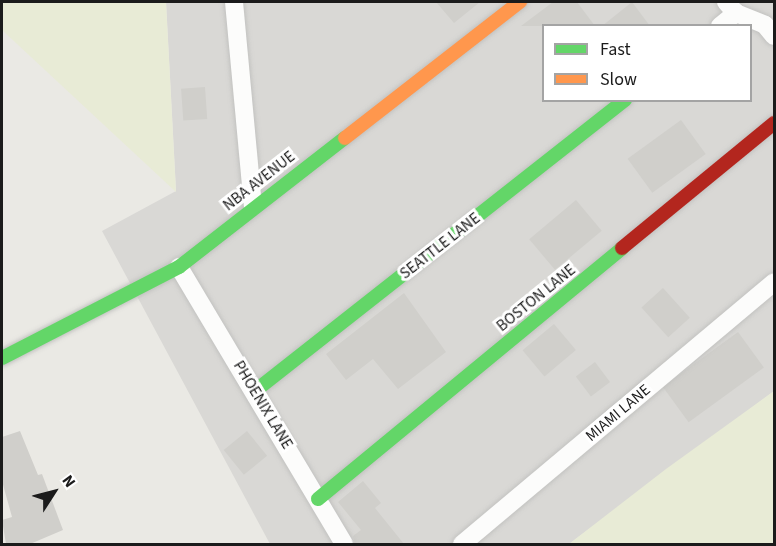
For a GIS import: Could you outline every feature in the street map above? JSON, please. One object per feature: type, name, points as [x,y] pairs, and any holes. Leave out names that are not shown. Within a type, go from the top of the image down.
[{"type":"street","name":"NBA AVENUE","points":[[2,358],[178,267],[253,206],[520,2]]},
{"type":"street","points":[[240,5],[253,206]]},
{"type":"street","points":[[721,24],[731,8],[771,27]]},
{"type":"street","name":"SEATTLE LANE","points":[[255,391],[622,102]]},
{"type":"street","name":"BOSTON LANE","points":[[318,499],[774,123]]},
{"type":"street","name":"PHOENIX LANE","points":[[178,267],[255,391],[344,544]]},
{"type":"street","name":"MIAMI LANE","points":[[462,544],[774,282]]},
{"type":"shaded area","points":[[166,2],[774,2],[774,391],[569,544],[270,544],[102,231],[176,191]]},
{"type":"green space","points":[[2,2],[166,2],[176,192],[2,30]]},
{"type":"green space","points":[[774,391],[774,544],[569,544],[666,469]]},
{"type":"building","points":[[436,2],[480,2],[454,23]]},
{"type":"building","points":[[553,2],[577,2],[594,24],[542,24],[542,26],[521,26]]},
{"type":"building","points":[[632,2],[648,24],[604,24]]},
{"type":"building","points":[[205,87],[207,119],[183,121],[181,89]]},
{"type":"building","points":[[681,120],[706,154],[652,193],[628,159]]},
{"type":"building","points":[[576,200],[602,231],[555,270],[529,239]]},
{"type":"building","points":[[663,288],[690,318],[668,337],[641,307]]},
{"type":"building","points":[[404,293],[446,352],[398,389],[373,359],[346,380],[326,354]]},
{"type":"building","points":[[554,324],[576,350],[544,376],[523,350]]},
{"type":"building","points":[[738,332],[764,368],[689,422],[663,387]]},
{"type":"building","points":[[595,362],[610,382],[591,396],[576,376]]},
{"type":"building","points":[[20,431],[38,475],[42,474],[63,530],[30,544],[6,544],[2,520],[12,517],[2,481],[2,437]]},
{"type":"building","points":[[247,431],[267,456],[244,475],[224,450]]},
{"type":"building","points":[[363,481],[381,503],[375,508],[404,544],[355,544],[353,536],[361,530],[338,502]]},
{"type":"traffic: fast","points":[[255,391],[622,102]]},
{"type":"traffic: fast","points":[[2,358],[179,267],[345,138]]},
{"type":"traffic: fast","points":[[318,499],[622,248]]},
{"type":"traffic: slow","points":[[345,138],[520,2]]},
{"type":"traffic: jam","points":[[622,248],[774,123]]}]
